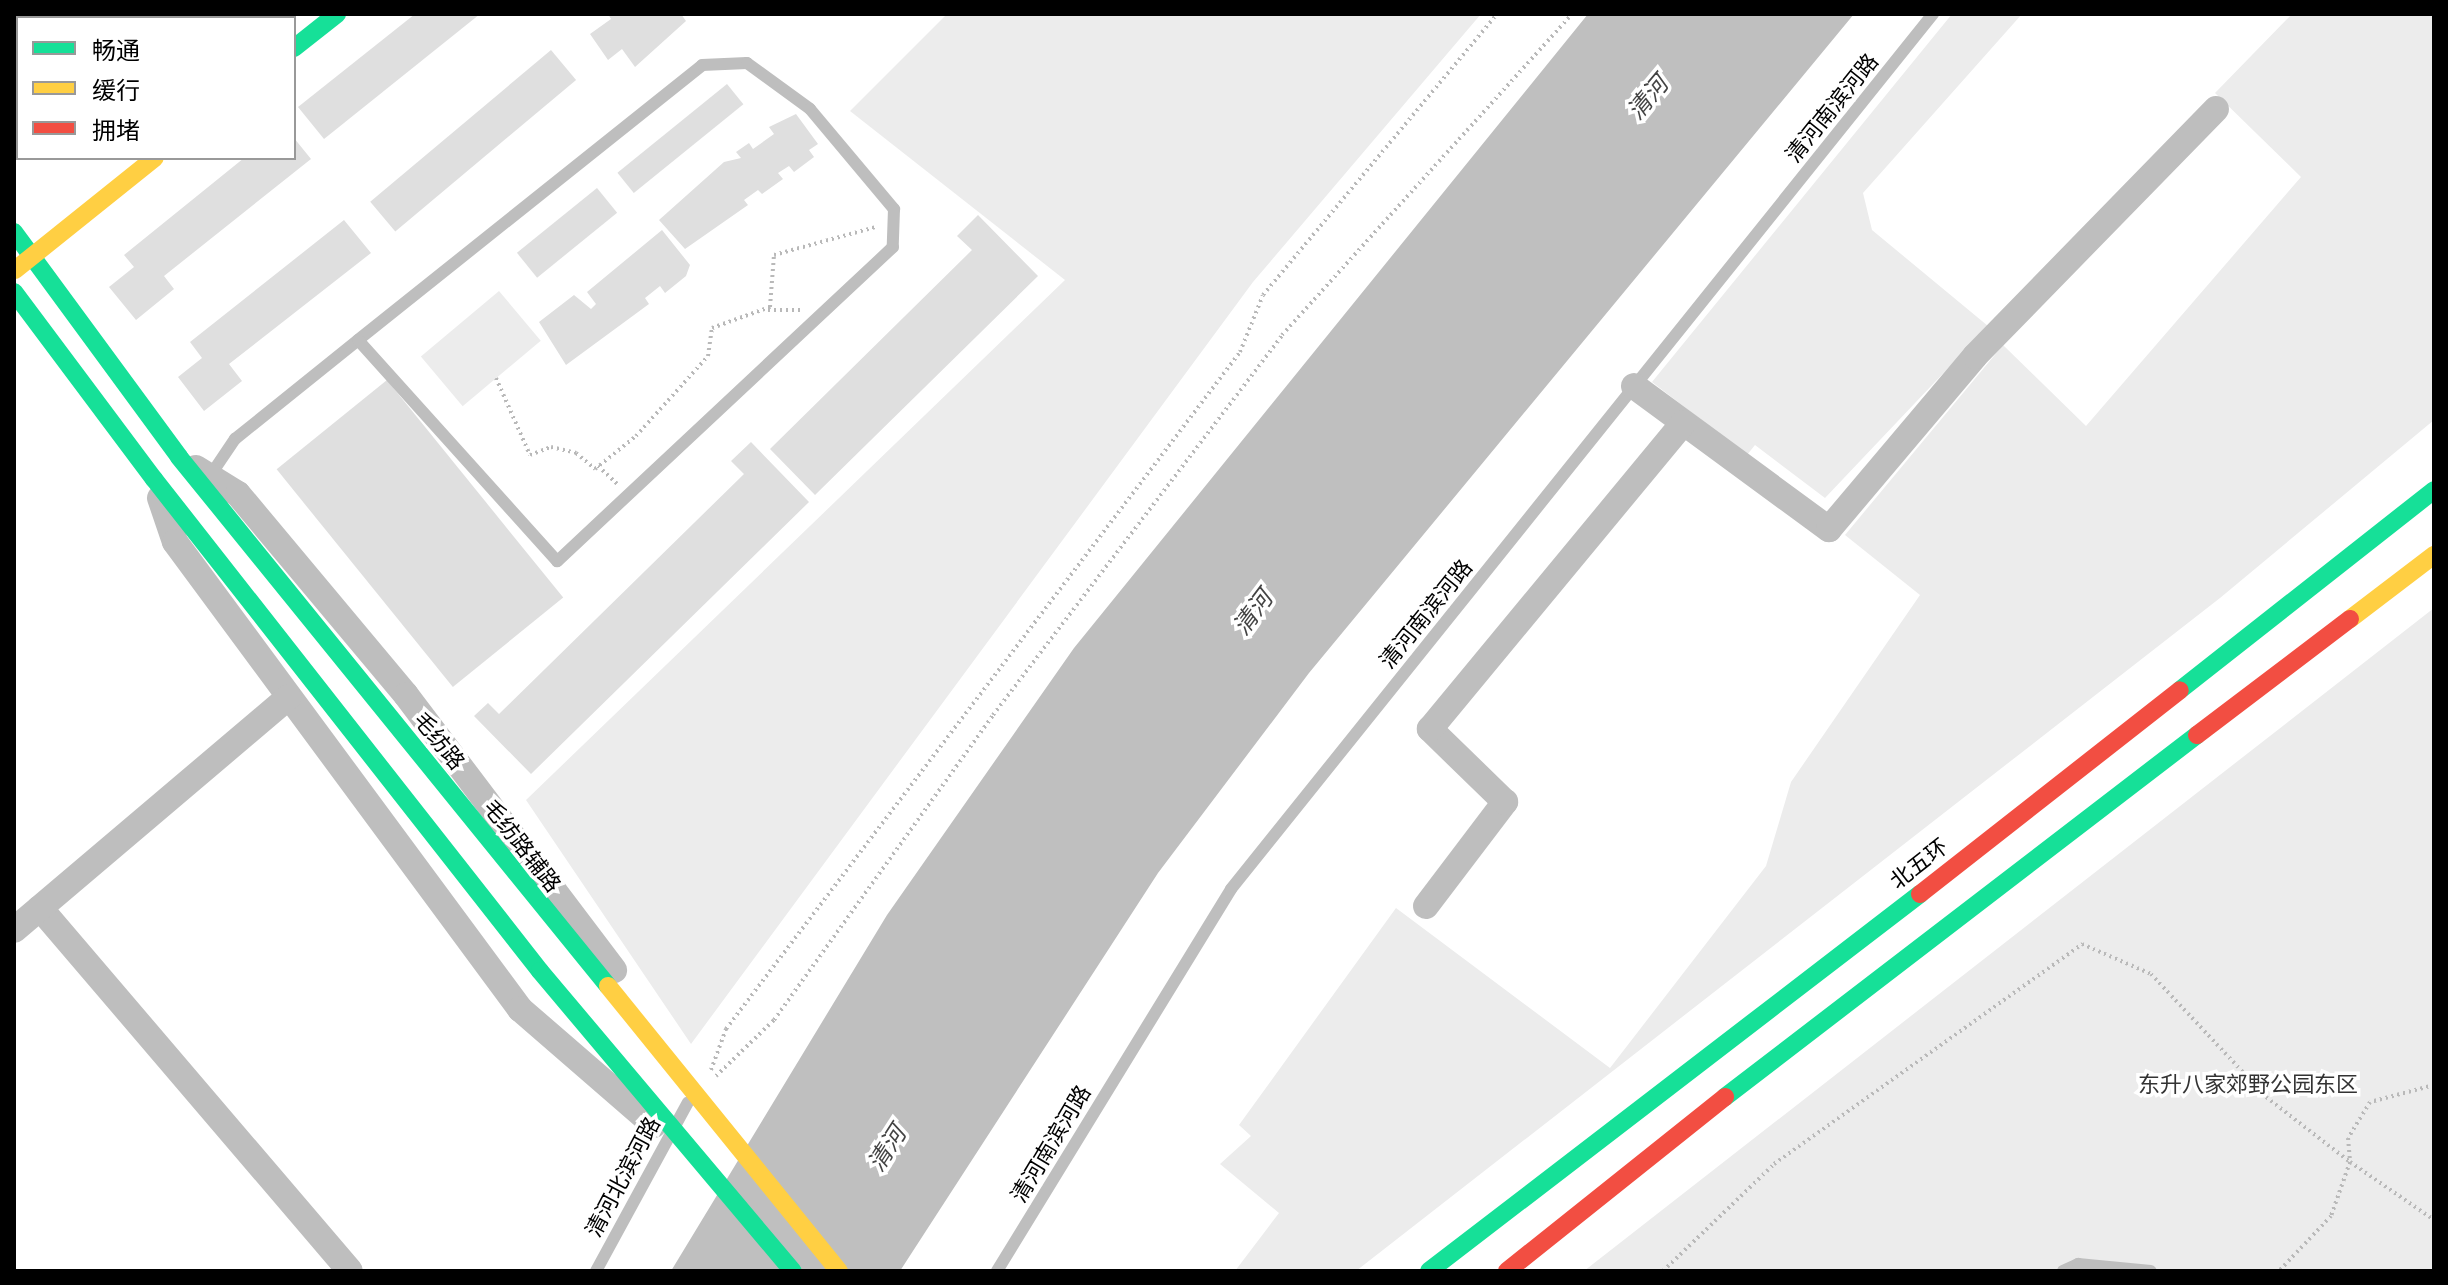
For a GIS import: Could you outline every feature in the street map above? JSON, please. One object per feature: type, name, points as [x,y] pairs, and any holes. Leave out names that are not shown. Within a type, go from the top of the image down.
[{"type":"main road","points":[[296,46],[337,14]]},
{"type":"main road","points":[[14,271],[152,160]]},
{"type":"main road","name":"毛纺路","points":[[14,232],[179,457],[839,1271]]},
{"type":"main road","points":[[14,292],[154,479],[540,971],[793,1271]]},
{"type":"main road","name":"北五环","points":[[1429,1271],[1592,1152],[2434,490]]},
{"type":"main road","points":[[1507,1271],[2434,555]]},
{"type":"street","points":[[1634,386],[1829,529],[1975,356],[2216,109]]},
{"type":"street","points":[[1426,906],[1505,802],[1430,729],[1683,423]]},
{"type":"street","name":"毛纺路辅路","points":[[179,457],[238,494],[386,671],[571,909],[628,990],[703,1127],[822,1271]]},
{"type":"street","points":[[154,479],[175,542],[520,1009],[665,1135]]},
{"type":"street","points":[[14,930],[289,697]]},
{"type":"street","points":[[40,908],[350,1271]]},
{"type":"lane","name":"清河南滨河路","points":[[997,1271],[1231,889],[1933,14]]},
{"type":"lane","points":[[210,476],[235,439],[358,340],[702,65],[747,63],[810,109],[894,209],[893,247],[557,561],[358,340]]},
{"type":"lane","name":"清河北滨河路","points":[[596,1271],[665,1135],[688,1102]]},
{"type":"lane","points":[[2063,1271],[2078,1264],[2151,1271]]},
{"type":"path","points":[[1497,14],[1263,295],[1240,352],[1212,392],[726,1029],[709,1083],[774,1020],[993,715],[1282,335],[1572,14]]},
{"type":"path","points":[[766,310],[774,255],[894,223]]},
{"type":"path","points":[[496,378],[530,455],[551,447],[576,453],[595,469],[636,436],[708,356],[712,328],[766,310],[827,310]]},
{"type":"path","points":[[1663,1271],[1774,1164],[2082,944],[2151,974],[2266,1097],[2350,1162],[2434,1220]]},
{"type":"path","points":[[2279,1271],[2331,1216],[2350,1162],[2354,1119],[2370,1102],[2434,1085]]},
{"type":"green space","points":[[947,14],[1481,14],[1253,282],[691,1044],[526,800],[1065,280],[850,111]]},
{"type":"green space","points":[[1952,14],[2022,14],[1863,193],[1872,230],[1988,326],[1825,498],[1755,445],[1747,455],[1652,382]]},
{"type":"green space","points":[[2292,14],[2434,14],[2434,420],[2220,598],[1356,1271],[1235,1271],[1279,1213],[1220,1164],[1251,1136],[1239,1125],[1396,908],[1610,1068],[1766,866],[1791,782],[1920,595],[1845,535],[2003,345],[2086,426],[2301,177],[2215,93]]},
{"type":"green space","points":[[499,291],[541,341],[463,406],[421,357]]},
{"type":"green space","name":"东升八家郊野公园东区","points":[[2434,608],[2434,1271],[1584,1271]]},
{"type":"water","name":"清河","points":[[1588,14],[1854,14],[1309,673],[1158,873],[900,1271],[671,1271],[887,915],[1074,648]]},
{"type":"building","points":[[153,14],[250,14],[248,16]]},
{"type":"building","points":[[415,14],[480,14],[324,139],[298,107]]},
{"type":"building","points":[[608,14],[681,14],[686,21],[635,67],[622,49],[608,60],[590,34],[611,19]]},
{"type":"building","points":[[551,50],[576,80],[395,232],[370,202]]},
{"type":"building","points":[[727,84],[743,104],[634,193],[617,173]]},
{"type":"building","points":[[796,114],[818,144],[809,150],[814,157],[794,172],[789,166],[778,173],[783,179],[762,194],[758,190],[744,200],[748,205],[685,249],[659,220],[724,162],[741,158],[736,152],[749,143],[753,149],[774,134],[769,127]]},
{"type":"building","points":[[296,140],[311,159],[164,276],[174,289],[136,320],[109,287],[134,267],[124,255],[242,160],[296,160]]},
{"type":"building","points":[[597,188],[617,213],[537,278],[517,253]]},
{"type":"building","points":[[978,215],[1038,276],[815,495],[770,449],[972,250],[957,236]]},
{"type":"building","points":[[344,220],[371,253],[229,364],[242,381],[204,411],[178,377],[202,358],[190,342]]},
{"type":"building","points":[[662,230],[690,265],[686,276],[665,293],[660,286],[645,298],[649,304],[566,365],[539,322],[574,295],[591,309],[596,304],[587,292]]},
{"type":"building","points":[[387,380],[563,598],[453,687],[277,469]]},
{"type":"building","points":[[751,442],[809,502],[531,774],[474,716],[488,703],[499,714],[744,474],[731,461]]},
{"type":"traffic: fast","points":[[296,46],[337,14]]},
{"type":"traffic: fast","points":[[14,232],[179,457]]},
{"type":"traffic: fast","points":[[14,292],[154,479]]},
{"type":"traffic: fast","points":[[179,457],[608,986]]},
{"type":"traffic: fast","points":[[154,479],[540,971],[793,1271]]},
{"type":"traffic: fast","points":[[2180,690],[2434,490]]},
{"type":"traffic: fast","points":[[1725,1097],[2197,735]]},
{"type":"traffic: fast","points":[[1429,1271],[1920,894]]},
{"type":"traffic: slow","points":[[15,270],[152,160]]},
{"type":"traffic: slow","points":[[2350,619],[2434,555]]},
{"type":"traffic: slow","points":[[608,986],[839,1271]]},
{"type":"traffic: jam","points":[[2197,735],[2350,619]]},
{"type":"traffic: jam","points":[[1920,894],[2180,690]]},
{"type":"traffic: jam","points":[[1507,1271],[1725,1097]]}]
